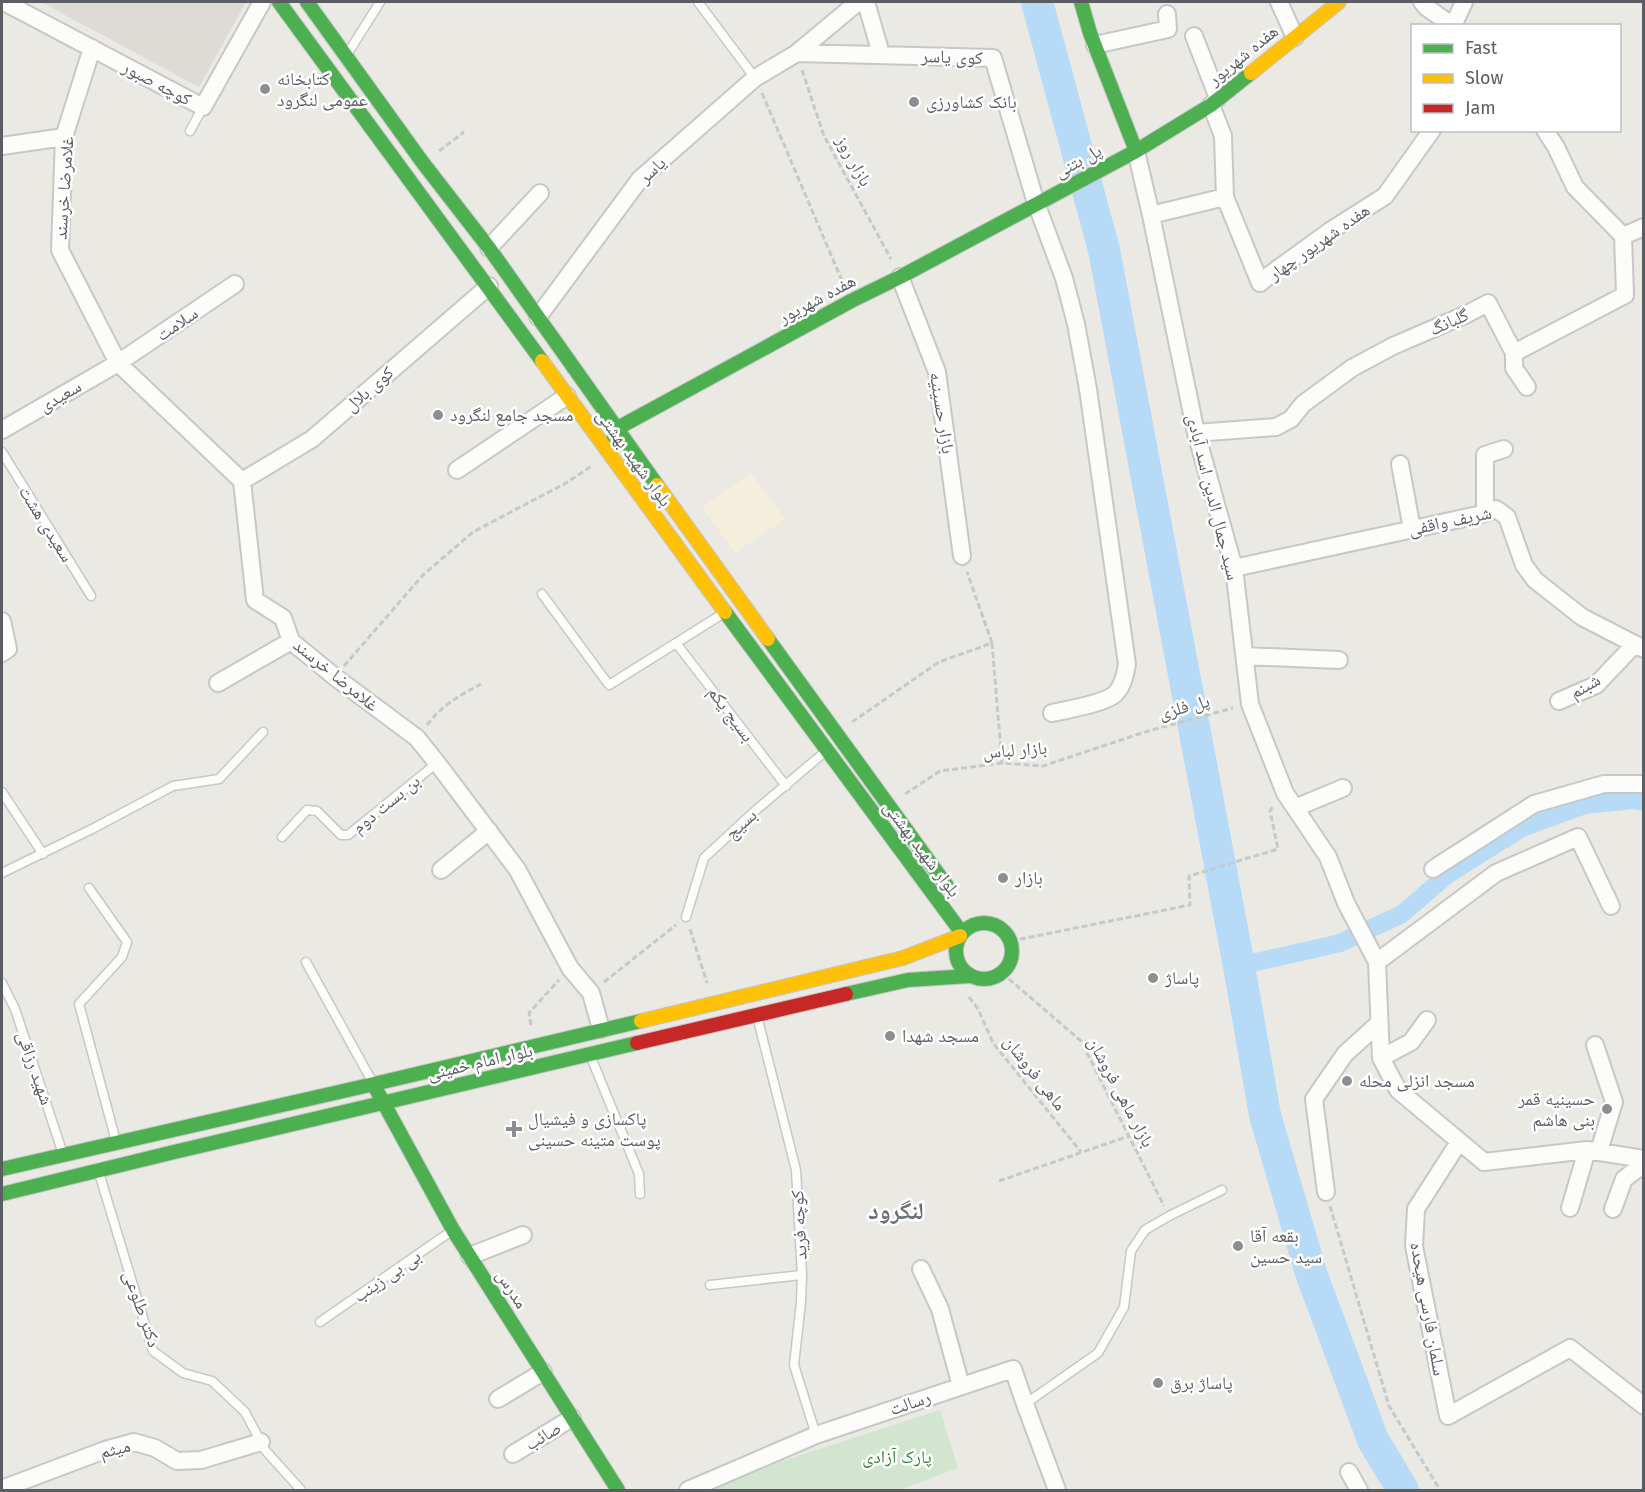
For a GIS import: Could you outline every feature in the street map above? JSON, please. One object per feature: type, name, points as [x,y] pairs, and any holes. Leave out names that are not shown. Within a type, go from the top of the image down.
[{"type":"main road","name":"بلوار شهید بهشتی","points":[[279,2],[489,286],[961,935]]},
{"type":"main road","name":"بلوار شهید بهشتی","points":[[307,2],[423,163],[489,248],[616,429],[955,897]]},
{"type":"main road","points":[[1081,2],[1090,33],[1136,151]]},
{"type":"main road","name":"هفده شهریور","points":[[1136,151],[1214,101],[1339,2]]},
{"type":"main road","name":"پل بتنی","points":[[1036,203],[1136,151]]},
{"type":"main road","name":"هفده شهریور","points":[[616,429],[1036,203]]},
{"type":"main road","points":[[610,455],[616,429]]},
{"type":"main road","points":[[972,920],[993,924],[1000,928],[1011,941],[1012,958],[1008,967],[995,978],[986,980],[969,976],[961,968],[957,958],[956,946],[961,935],[972,920]]},
{"type":"main road","name":"بلوار امام خمینی","points":[[2,1169],[374,1084],[903,958],[961,935]]},
{"type":"main road","name":"بلوار امام خمینی","points":[[2,1194],[908,980],[969,976]]},
{"type":"main road","name":"مدرس","points":[[374,1084],[453,1230],[618,1491]]},
{"type":"street","name":"کوچه صبور","points":[[4,2],[203,107],[262,2]]},
{"type":"street","name":"یاسر","points":[[538,317],[640,179],[755,78],[796,53],[858,2]]},
{"type":"street","points":[[866,2],[880,54]]},
{"type":"street","points":[[1279,2],[1295,37]]},
{"type":"street","points":[[1422,2],[1425,7],[1451,24]]},
{"type":"street","points":[[1455,24],[1464,2]]},
{"type":"street","points":[[1095,45],[1168,29],[1167,14]]},
{"type":"street","name":"هفده شهریور چهار","points":[[1194,36],[1223,136],[1225,197],[1260,283],[1330,231],[1385,196],[1431,132]]},
{"type":"street","name":"غلامرضا خرسند","points":[[92,48],[64,137],[60,250],[118,363],[242,480],[255,600],[283,618],[291,641],[417,738],[517,869],[570,968],[591,993],[601,1029]]},
{"type":"street","name":"کوی یاسر","points":[[796,53],[993,58],[1036,203]]},
{"type":"street","points":[[1527,387],[1514,368],[1514,353],[1625,296],[1623,236],[1575,187],[1546,132]]},
{"type":"street","points":[[2,146],[64,137]]},
{"type":"street","name":"سید جمال الدین اسد آبادی","points":[[1136,151],[1196,433],[1234,568],[1251,704],[1285,793],[1328,857],[1346,903],[1377,962]]},
{"type":"street","points":[[489,248],[540,193]]},
{"type":"street","points":[[1151,215],[1225,197]]},
{"type":"street","points":[[1036,203],[1064,278],[1076,324],[1090,400],[1127,664],[1124,681],[1114,695],[1101,701],[1052,713]]},
{"type":"street","points":[[1623,236],[1644,227]]},
{"type":"street","name":"بازار حسینیه","points":[[900,277],[937,372],[962,556]]},
{"type":"street","name":"سلامت","points":[[118,363],[235,284]]},
{"type":"street","name":"کوی بلال","points":[[242,480],[312,439],[489,286]]},
{"type":"street","name":"گلبانگ","points":[[1196,433],[1276,427],[1291,419],[1303,404],[1352,368],[1393,346],[1488,303],[1514,353]]},
{"type":"street","name":"سعیدی","points":[[2,430],[118,363]]},
{"type":"street","points":[[457,470],[567,396]]},
{"type":"street","points":[[1485,512],[1485,455],[1504,449]]},
{"type":"street","points":[[1400,464],[1412,529]]},
{"type":"street","name":"شریف واقفی","points":[[1234,568],[1496,509],[1507,517],[1524,565],[1535,580],[1582,617],[1639,646]]},
{"type":"street","points":[[2,621],[9,649],[2,653]]},
{"type":"street","points":[[218,684],[291,641]]},
{"type":"street","name":"شبنم","points":[[1559,701],[1596,685],[1639,646]]},
{"type":"street","points":[[1245,656],[1339,660]]},
{"type":"street","points":[[1433,869],[1534,804],[1604,783],[1644,784]]},
{"type":"street","points":[[1295,808],[1344,788]]},
{"type":"street","points":[[441,870],[489,831]]},
{"type":"street","points":[[1611,906],[1578,837],[1496,873],[1377,962],[1381,1058],[1398,1090],[1484,1162],[1593,1150],[1644,1159]]},
{"type":"street","points":[[1381,1058],[1412,1042],[1427,1020]]},
{"type":"street","points":[[1326,1192],[1314,1099],[1345,1054],[1378,1024]]},
{"type":"street","points":[[1570,1208],[1614,1102],[1594,1045]]},
{"type":"street","name":"سلمان فارسی هیحده","points":[[1459,1142],[1416,1209],[1415,1218],[1414,1246],[1448,1416],[1570,1348],[1644,1406]]},
{"type":"street","points":[[1613,1209],[1624,1179],[1644,1164]]},
{"type":"street","points":[[470,1256],[523,1235]]},
{"type":"street","points":[[921,1269],[940,1309],[961,1386]]},
{"type":"street","name":"رسالت","points":[[688,1491],[816,1435],[1013,1369],[1057,1491]]},
{"type":"street","points":[[498,1399],[543,1372]]},
{"type":"street","name":"صائب","points":[[513,1454],[572,1418]]},
{"type":"street","name":"میثم","points":[[4,1488],[105,1450],[134,1442],[155,1448],[177,1461],[201,1460],[261,1442]]},
{"type":"street","points":[[1349,1472],[1359,1491]]},
{"type":"lane","points":[[347,56],[380,2]]},
{"type":"lane","points":[[698,2],[755,78]]},
{"type":"lane","points":[[190,131],[203,107]]},
{"type":"lane","name":"سعیدی هشت","points":[[2,452],[91,596]]},
{"type":"lane","points":[[542,594],[609,685],[725,613]]},
{"type":"lane","name":"بسیج یکم","points":[[676,643],[786,786]]},
{"type":"lane","points":[[2,873],[173,786],[219,778],[263,732]]},
{"type":"lane","name":"بسیج","points":[[686,917],[704,858],[826,751]]},
{"type":"lane","name":"بن بست دوم","points":[[282,837],[307,810],[317,811],[340,835],[348,835],[437,763]]},
{"type":"lane","points":[[2,792],[43,854]]},
{"type":"lane","points":[[89,888],[126,942],[122,957],[79,1004],[117,1144]]},
{"type":"lane","points":[[306,962],[374,1084]]},
{"type":"lane","name":"شهید رزاقی","points":[[2,983],[15,1009],[64,1154]]},
{"type":"lane","name":"کوچه فرید","points":[[757,1016],[796,1170],[802,1275],[794,1365],[816,1435]]},
{"type":"lane","points":[[590,1055],[639,1174],[640,1194]]},
{"type":"lane","name":"دکتر طلوعی","points":[[98,1171],[153,1351],[183,1373],[212,1381],[244,1412],[265,1450],[301,1491]]},
{"type":"lane","points":[[1025,1404],[1098,1353],[1124,1307],[1131,1251],[1145,1230],[1168,1216],[1222,1190]]},
{"type":"lane","name":"بی بی زینب","points":[[320,1322],[453,1230]]},
{"type":"lane","points":[[710,1285],[802,1275]]},
{"type":"path","name":"بازار روز","points":[[796,53],[824,136],[900,277]]},
{"type":"path","points":[[755,78],[851,301]]},
{"type":"path","points":[[423,163],[464,132]]},
{"type":"path","points":[[335,677],[423,575],[473,532],[566,483],[610,455]]},
{"type":"path","points":[[962,556],[992,643],[1002,763]]},
{"type":"path","points":[[836,733],[939,662],[992,643]]},
{"type":"path","points":[[417,738],[437,711],[460,694],[481,684]]},
{"type":"path","name":"پل فلزی","points":[[1148,731],[1226,710]]},
{"type":"path","name":"بازار لباس","points":[[889,805],[940,771],[1002,763],[1042,766],[1148,731]]},
{"type":"path","points":[[1011,941],[1190,905],[1189,876],[1278,849],[1270,811],[1285,793]]},
{"type":"path","points":[[591,993],[686,917],[713,1002]]},
{"type":"path","points":[[536,1045],[529,1013],[570,968]]},
{"type":"path","name":"بازار ماهی فروشان","points":[[1002,973],[1081,1041],[1168,1216]]},
{"type":"path","name":"ماهی فروشان","points":[[954,976],[978,1009],[993,1043],[1081,1152]]},
{"type":"path","points":[[999,1181],[1128,1136]]},
{"type":"path","points":[[1326,1192],[1389,1406],[1440,1491]]},
{"type":"shaded area","points":[[41,2],[246,2],[199,87]]},
{"type":"shaded area","points":[[751,473],[785,519],[735,553],[702,507]]},
{"type":"green space","name":"پارک آزادی","points":[[940,1410],[958,1468],[900,1490],[692,1490]]},
{"type":"waterway","points":[[1037,2],[1104,250],[1265,1115],[1311,1273],[1373,1440],[1403,1490]]},
{"type":"waterway","points":[[1239,966],[1340,943],[1402,914],[1447,875],[1522,828],[1585,805],[1633,800],[1644,802]]},
{"type":"traffic: fast","points":[[279,2],[542,361]]},
{"type":"traffic: fast","points":[[307,2],[423,163],[489,248],[657,485]]},
{"type":"traffic: fast","points":[[1081,2],[1090,33],[1136,151]]},
{"type":"traffic: fast","points":[[612,444],[616,429],[851,301],[1136,151],[1211,105],[1251,73]]},
{"type":"traffic: fast","points":[[725,612],[962,933]]},
{"type":"traffic: fast","points":[[768,639],[947,886]]},
{"type":"traffic: fast","points":[[979,923],[989,923],[1004,931],[1010,940],[1012,951],[1010,962],[1004,971],[989,979],[979,979],[968,974],[961,967],[956,956],[956,946],[961,935],[968,928],[979,923]]},
{"type":"traffic: fast","points":[[846,994],[908,980],[969,976]]},
{"type":"traffic: fast","points":[[2,1169],[641,1021]]},
{"type":"traffic: fast","points":[[2,1194],[637,1043]]},
{"type":"traffic: fast","points":[[376,1089],[453,1230],[618,1490]]},
{"type":"traffic: slow","points":[[1251,73],[1339,2]]},
{"type":"traffic: slow","points":[[542,361],[725,612]]},
{"type":"traffic: slow","points":[[657,485],[768,639]]},
{"type":"traffic: slow","points":[[641,1021],[903,958],[960,936]]},
{"type":"traffic: jam","points":[[637,1043],[846,994]]},
{"type":"place","name":"کتابخانه عمومی لنگرود","points":[[265,89]]},
{"type":"place","name":"بانک کشاورزی","points":[[914,102]]},
{"type":"place","name":"مسجد جامع لنگرود","points":[[438,415]]},
{"type":"place","name":"بازار","points":[[1003,878]]},
{"type":"place","name":"پاساژ","points":[[1153,978]]},
{"type":"place","name":"مسجد شهدا","points":[[890,1036]]},
{"type":"place","name":"مسجد انزلی محله","points":[[1347,1081]]},
{"type":"place","name":"حسینیه قمر بنی هاشم","points":[[1607,1109]]},
{"type":"place","name":"پاکسازی و فیشیال پوست متینه حسینی","points":[[514,1129]]},
{"type":"place","name":"بقعه آقا سید حسین","points":[[1238,1246]]},
{"type":"place","name":"پاساژ برق","points":[[1158,1383]]},
{"type":"district","name":"لنگرود","points":[[896,1211]]}]
